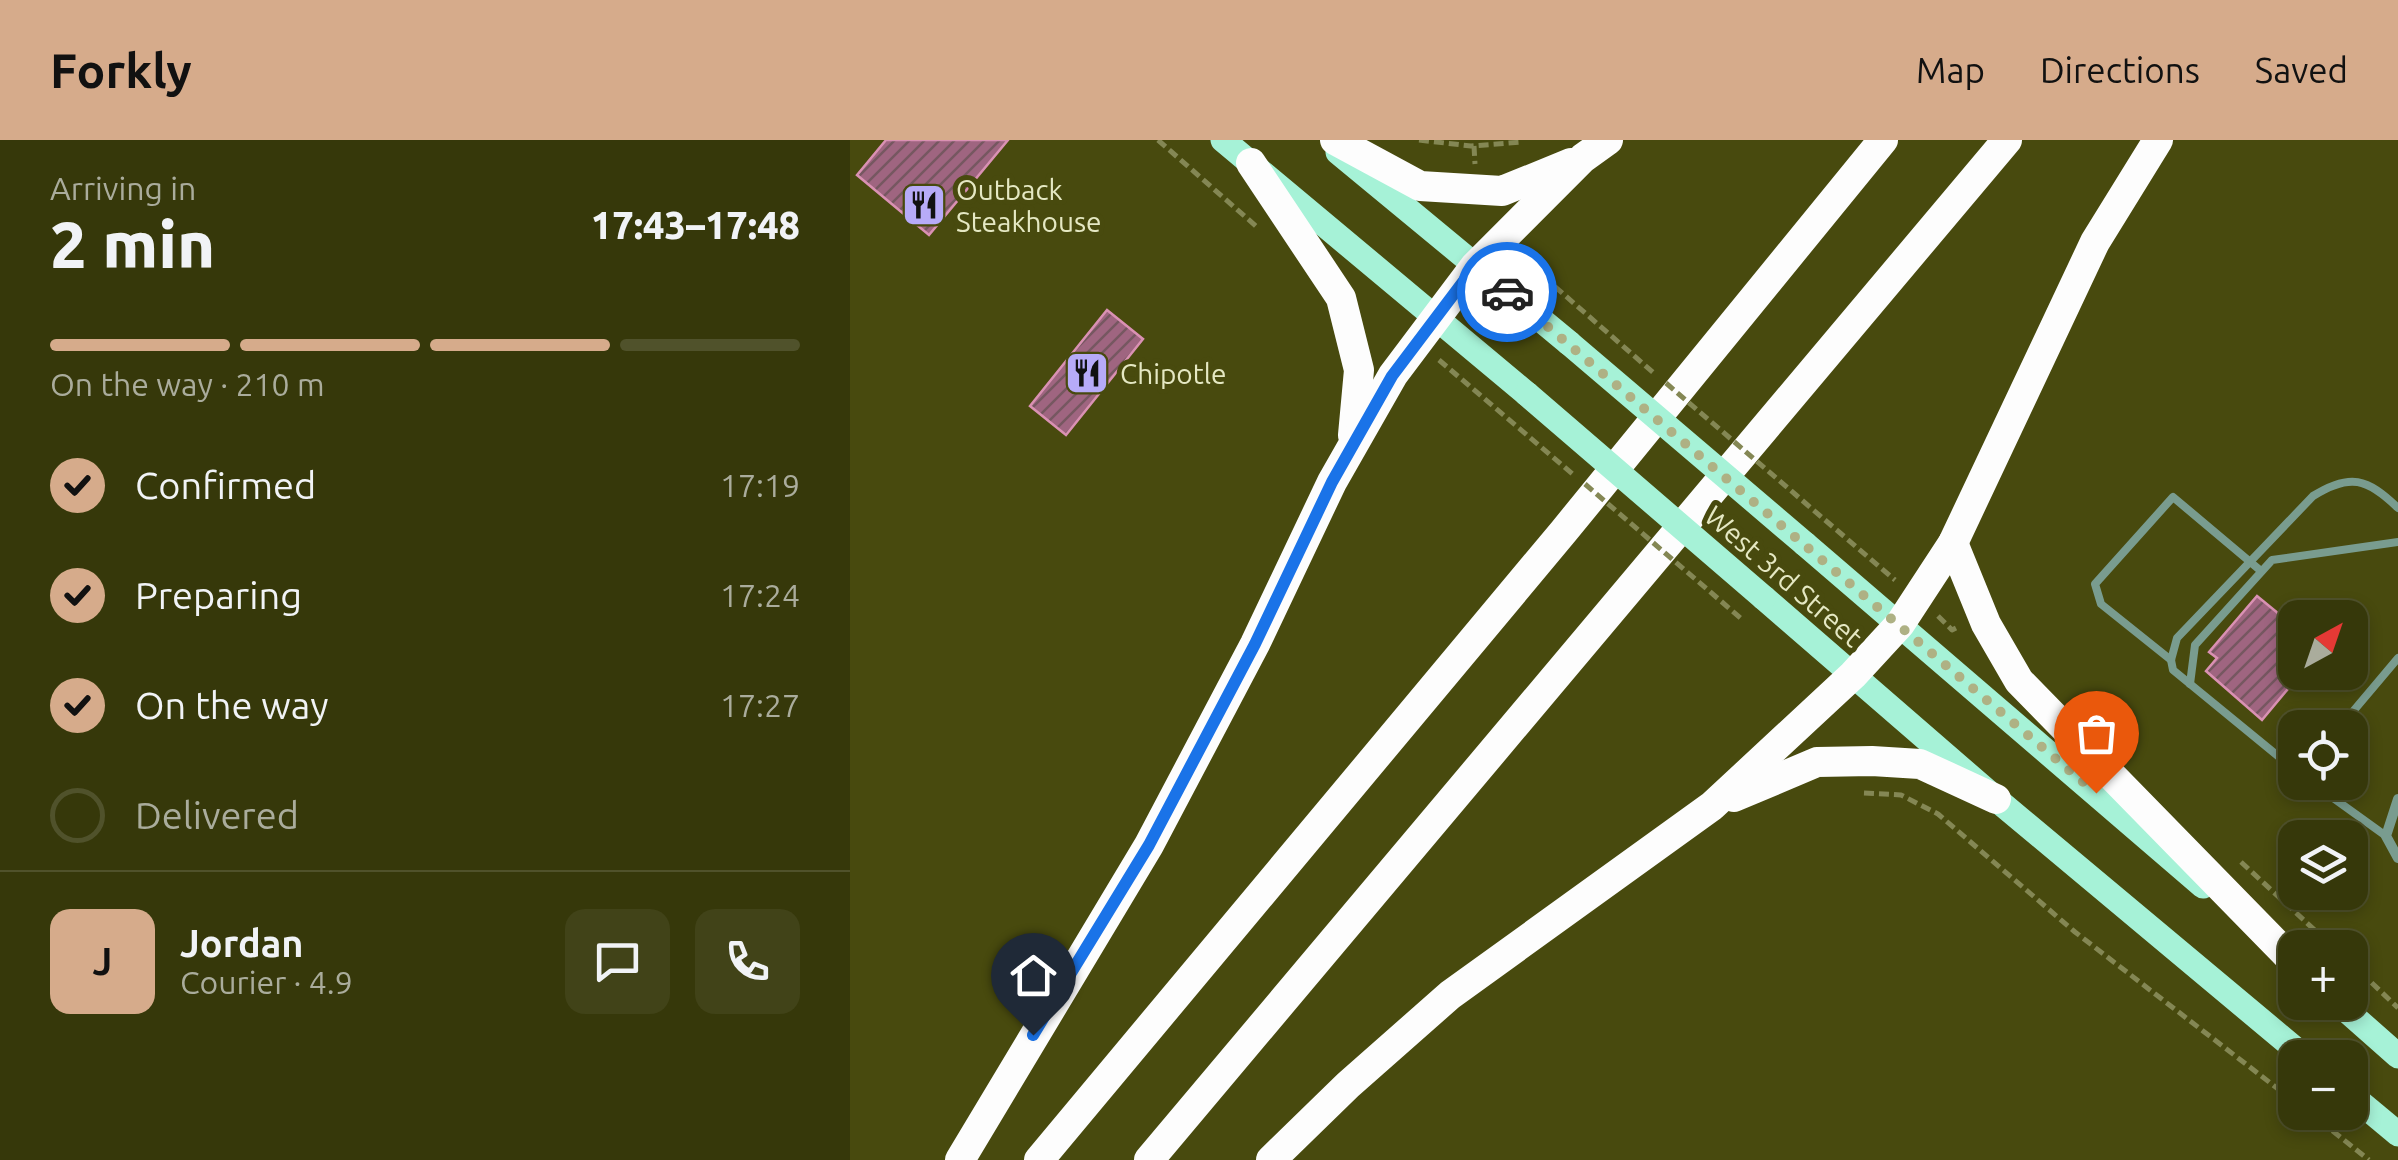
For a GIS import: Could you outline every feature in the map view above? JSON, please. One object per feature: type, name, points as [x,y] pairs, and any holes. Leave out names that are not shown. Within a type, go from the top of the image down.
[{"type":"highway","points":[[1335,140],[1420,186],[1502,191],[1595,149]]},
{"type":"highway","points":[[1039,1160],[1552,546],[1883,140]]},
{"type":"highway","points":[[1148,1160],[2008,140]]},
{"type":"highway","points":[[1270,1160],[1348,1084],[1450,995],[1712,806],[1853,675],[1900,624],[1953,543],[2095,242],[2158,140]]},
{"type":"highway","points":[[960,1160],[1149,845],[1392,376],[1475,266],[1595,149]]},
{"type":"highway","points":[[1250,163],[1341,298],[1360,370],[1352,448]]},
{"type":"highway","points":[[1953,543],[1986,624],[2019,681],[2278,947]]},
{"type":"highway","points":[[1712,806],[1817,762],[1920,764],[1996,799]]},
{"type":"main road","name":"West 3rd Street","points":[[1223,140],[1528,394],[1996,799],[2284,1040]]},
{"type":"main road","name":"West 3rd Street","points":[[1324,140],[1806,544],[2278,949]]},
{"type":"main road","points":[[2357,1020],[2398,1056]]},
{"type":"main road","points":[[2368,1109],[2398,1134]]},
{"type":"street","points":[[2398,799],[2386,836],[2398,858]]},
{"type":"lane","points":[[2278,756],[2173,670],[2171,660],[2177,638],[2313,496],[2336,482],[2378,489],[2398,508]]},
{"type":"lane","points":[[2171,660],[2101,604],[2095,584],[2173,497],[2261,570]]},
{"type":"lane","points":[[2190,684],[2195,645],[2272,560],[2398,542]]},
{"type":"lane","points":[[2354,710],[2398,658]]},
{"type":"lane","points":[[2337,800],[2386,836]]},
{"type":"path","points":[[1158,140],[1267,236]]},
{"type":"path","points":[[1419,140],[1474,146],[1523,142]]},
{"type":"path","points":[[1474,146],[1475,157]]},
{"type":"path","points":[[1540,276],[1872,560]]},
{"type":"path","points":[[1454,372],[1744,620]]},
{"type":"path","points":[[1933,612],[1952,630],[1962,626]]},
{"type":"path","points":[[1860,784],[1860,793],[1901,795],[1938,814],[2075,932],[2278,1089]]},
{"type":"path","points":[[2368,979],[2398,1008]]},
{"type":"path","points":[[2332,1130],[2369,1160]]},
{"type":"building","name":"Outback Steakhouse","points":[[886,140],[1008,140],[929,235],[857,175]]},
{"type":"building","name":"Chipotle","points":[[1107,310],[1143,339],[1066,435],[1030,406]]},
{"type":"building","points":[[2257,596],[2278,613],[2278,690],[2287,690],[2262,720],[2206,671],[2217,658],[2209,652]]},
{"type":"way so far","points":[[1507,292],[2096,793]]},
{"type":"place","name":"Outback Steakhouse","points":[[924,205]]},
{"type":"place","name":"Chipotle","points":[[1087,373]]},
{"type":"route","points":[[1033,1035],[1149,845],[1255,644],[1332,482],[1392,376],[1475,266],[1507,292]]}]
